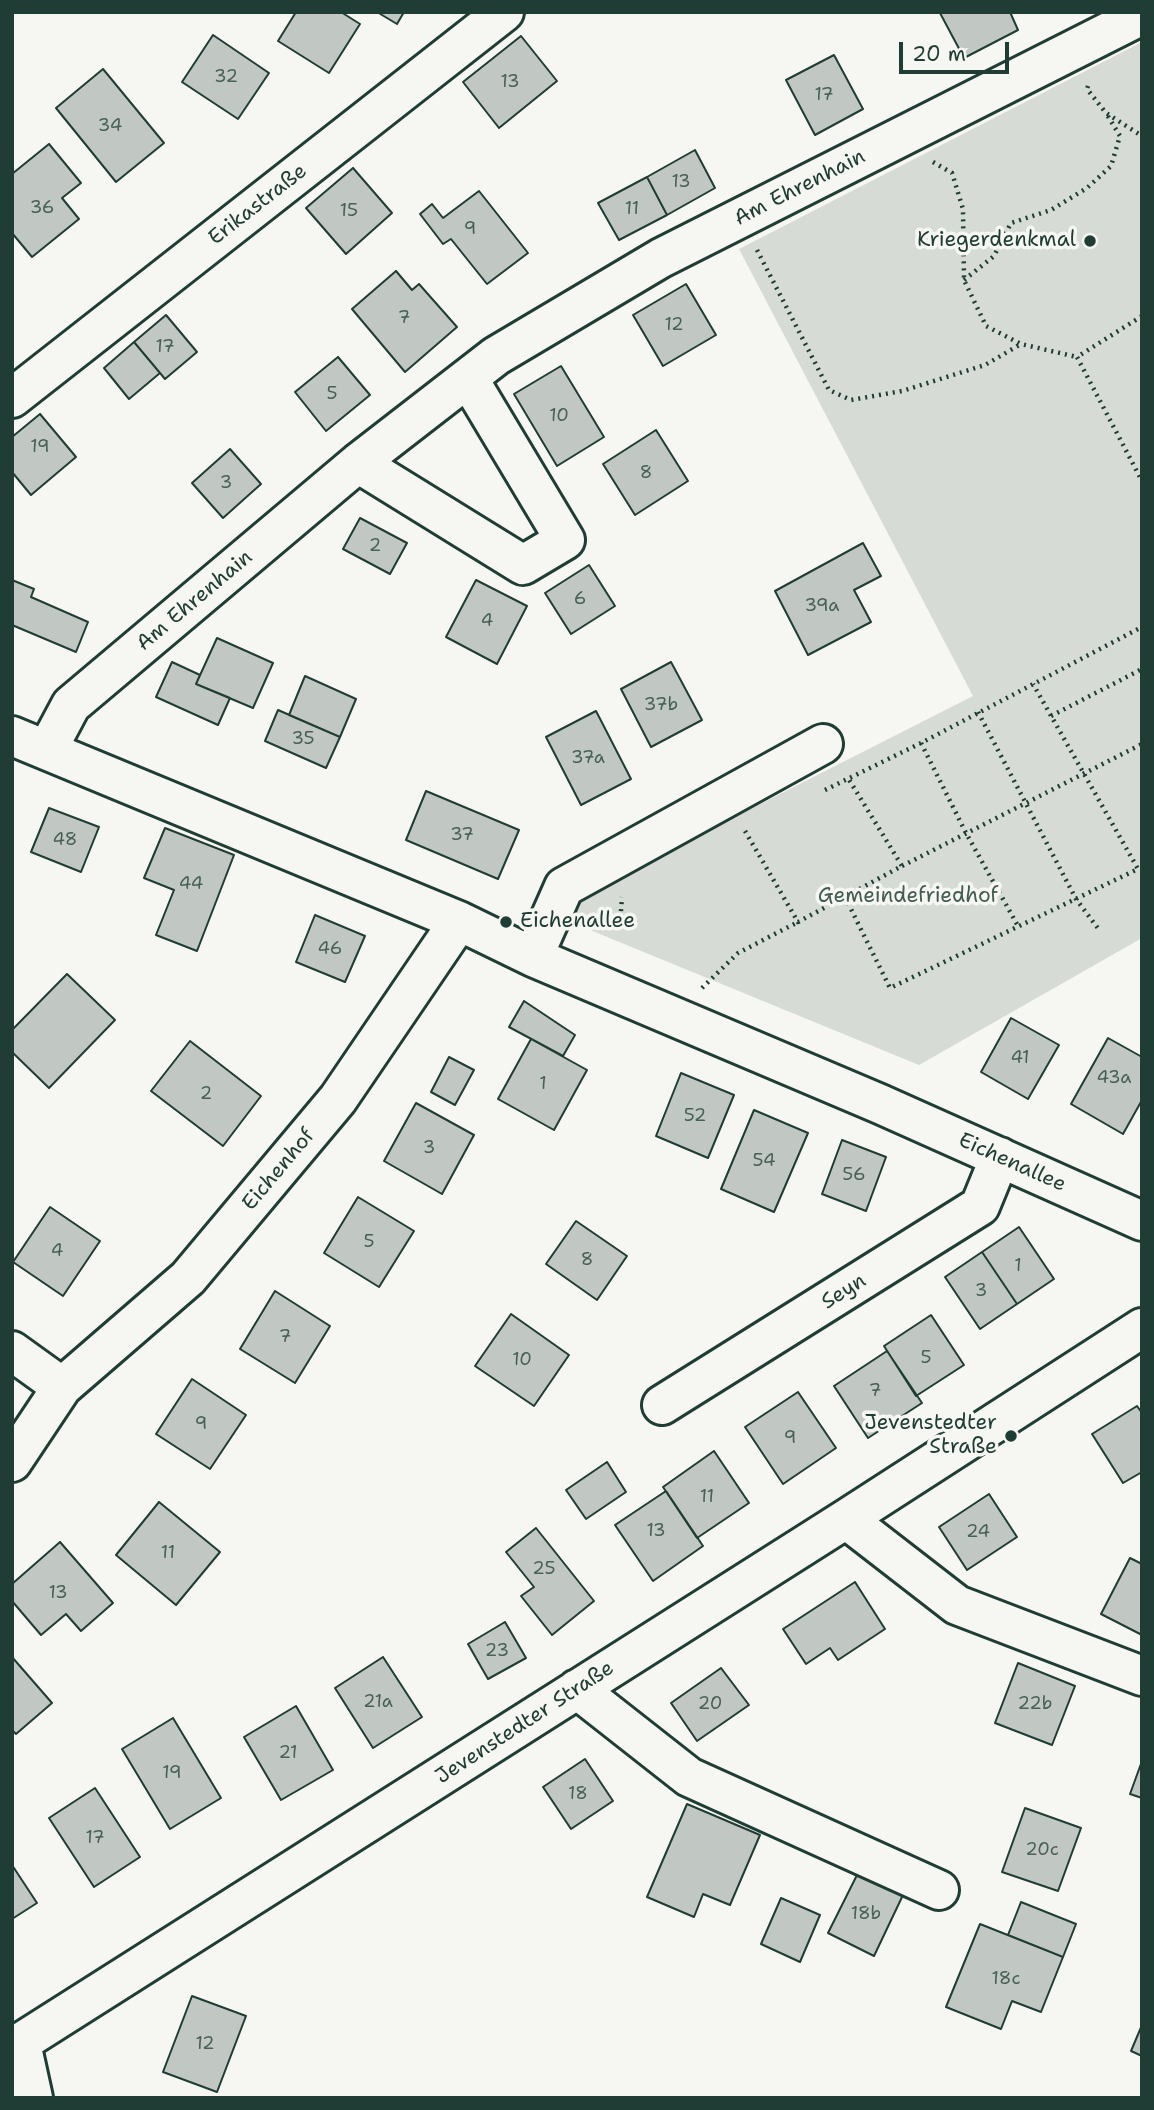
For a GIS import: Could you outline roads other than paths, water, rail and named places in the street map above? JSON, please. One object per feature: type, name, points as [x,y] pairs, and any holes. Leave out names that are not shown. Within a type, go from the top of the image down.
[{"type":"street","name":"Erikastraße","points":[[12,398],[504,12]]},
{"type":"street","name":"Am Ehrenhain","points":[[29,743],[358,463],[496,356],[661,258],[1142,15]]},
{"type":"street","points":[[358,463],[523,565],[565,540],[468,378]]},
{"type":"street","name":"Eichenallee","points":[[29,743],[459,920],[533,957],[1000,1157],[1142,1222]]},
{"type":"street","points":[[533,957],[564,887],[822,744]]},
{"type":"street","name":"Eichenhof","points":[[12,1462],[62,1387],[188,1278],[338,1099],[459,920]]},
{"type":"street","name":"Seyn","points":[[662,1405],[980,1206],[1000,1157]]},
{"type":"street","name":"Jevenstedter Straße","points":[[17,2046],[1142,1328]]},
{"type":"street","points":[[12,1350],[62,1387]]},
{"type":"street","points":[[846,1518],[957,1605],[1142,1676]]},
{"type":"street","points":[[577,1689],[688,1777],[939,1890]]},
{"type":"street","points":[[17,2046],[33,2098]]},
{"type":"place","name":"Kriegerdenkmal","points":[[1090,241]]},
{"type":"place","name":"Eichenallee","points":[[506,922]]},
{"type":"place","name":"Jevenstedter Straße","points":[[1011,1436]]},
{"type":"park label","name":"Gemeindefriedhof","points":[[908,897]]}]
